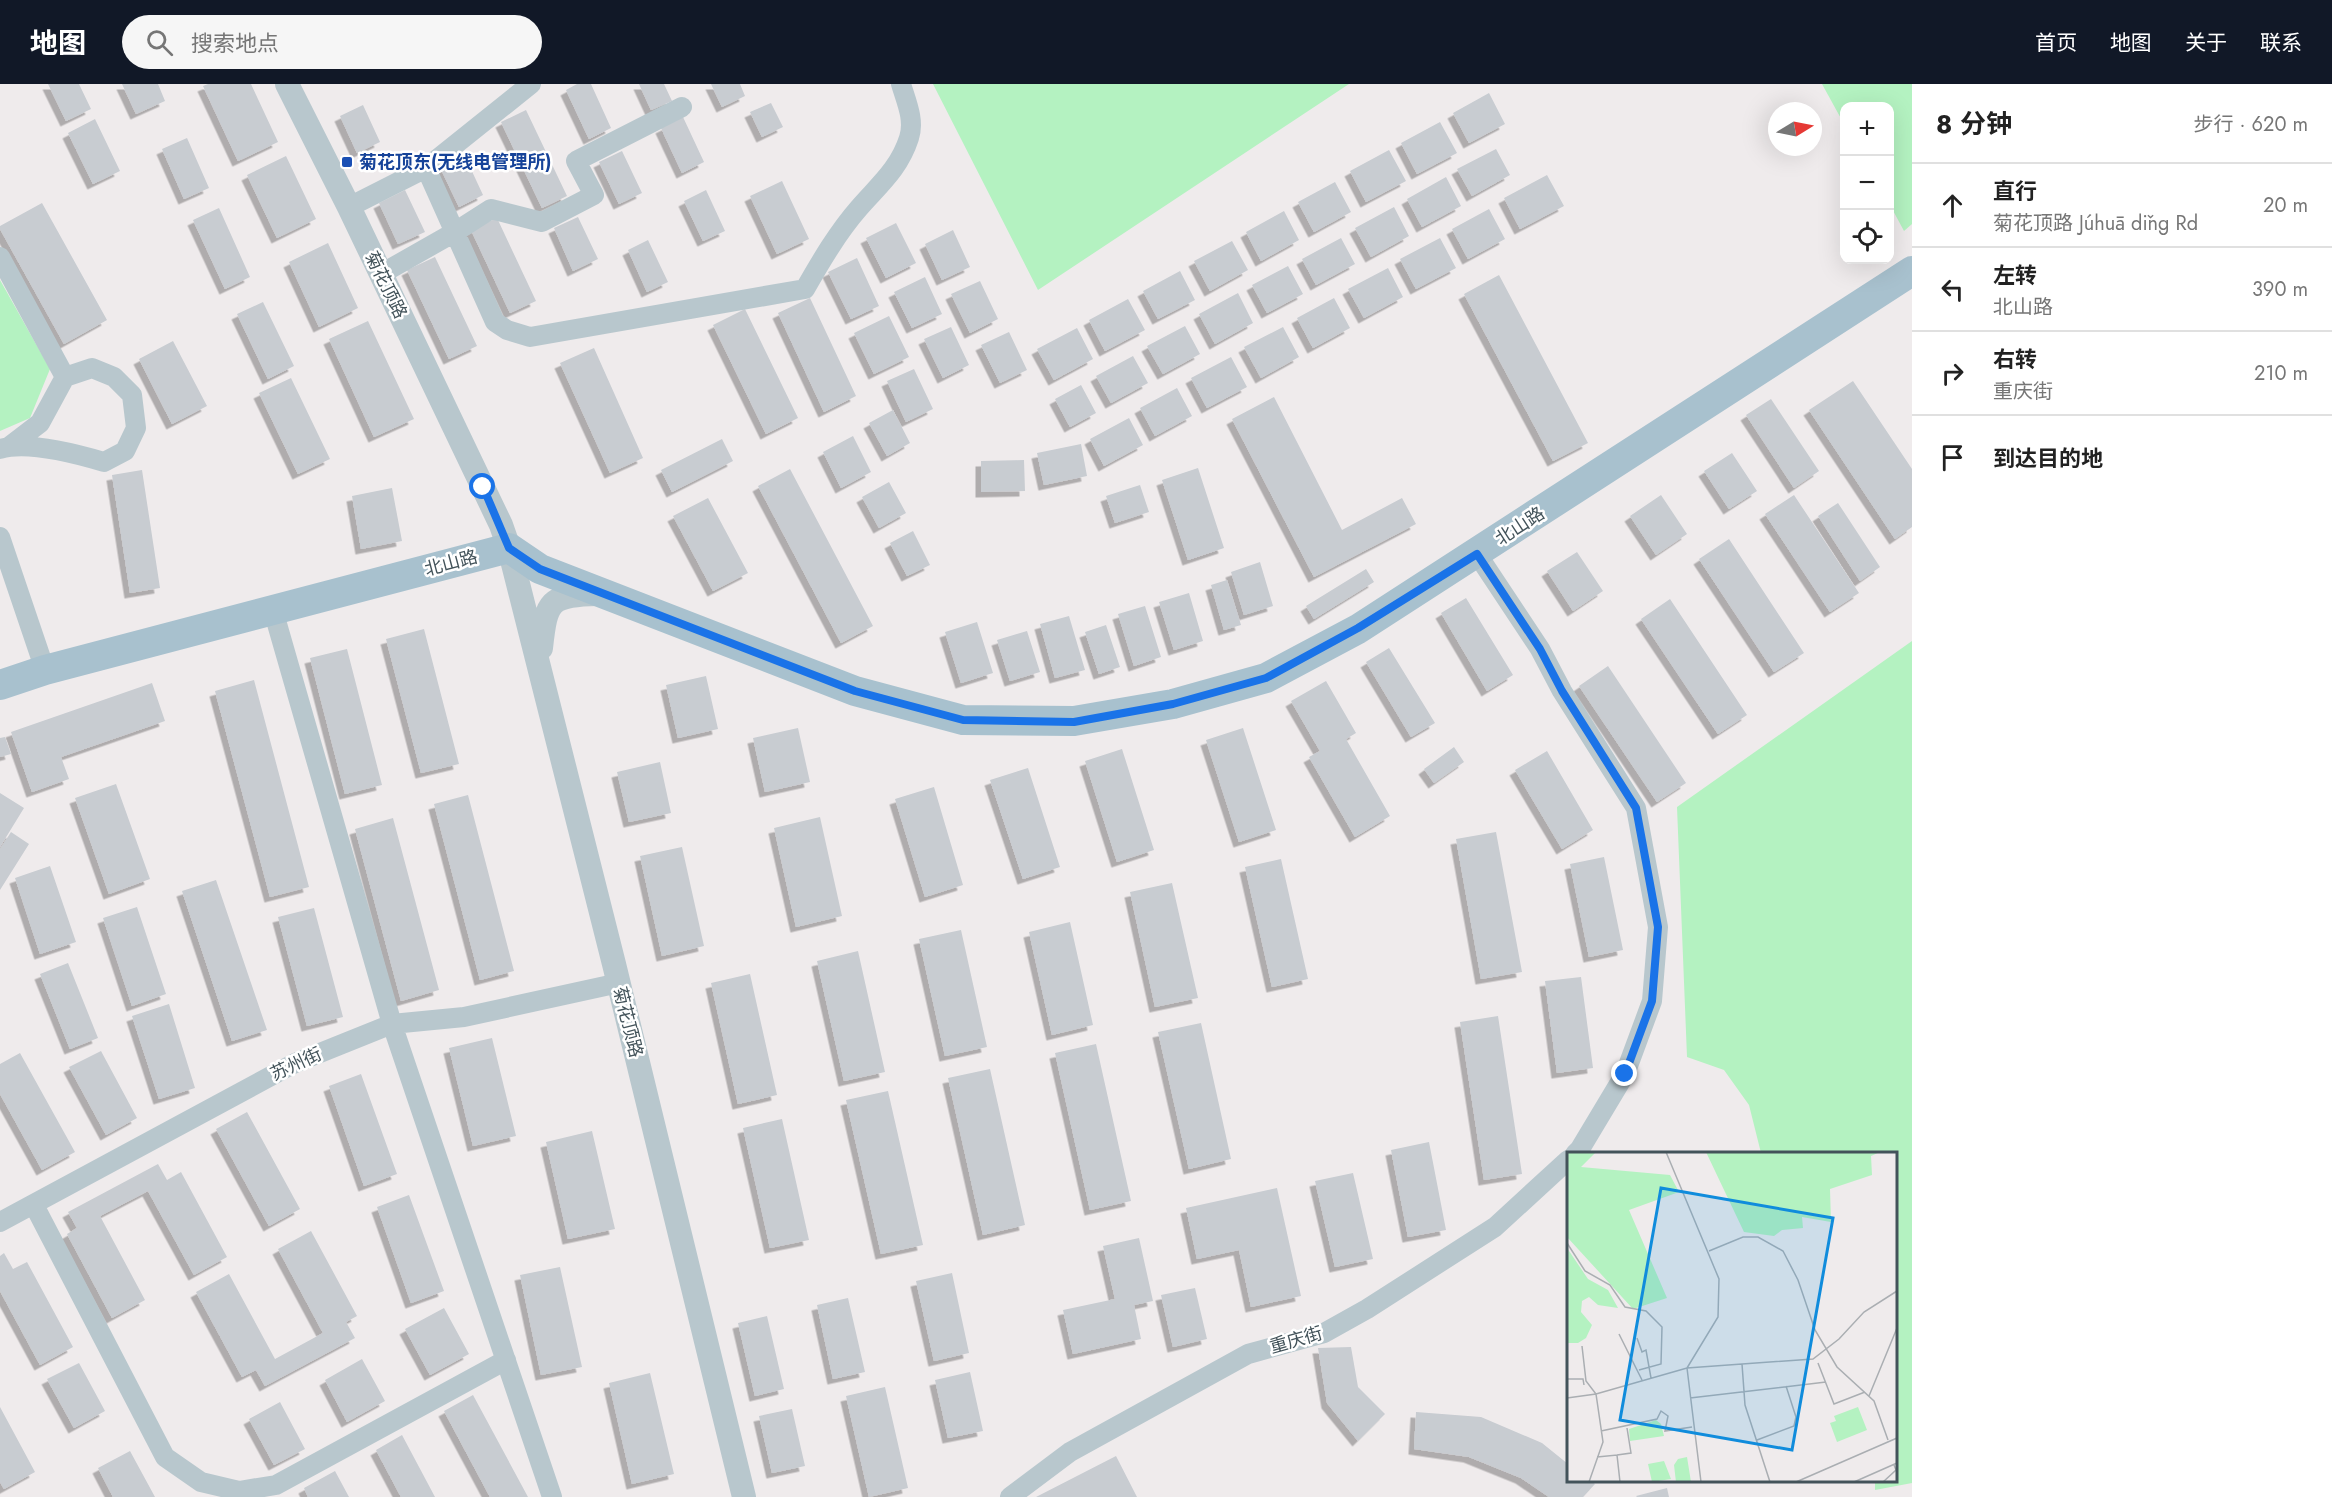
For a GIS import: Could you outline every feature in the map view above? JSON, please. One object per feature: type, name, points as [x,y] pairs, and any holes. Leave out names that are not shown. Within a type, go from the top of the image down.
[{"type":"main road","name":"北山路","points":[[0,686],[45,669],[509,548],[540,569],[855,691],[963,720],[1074,722],[1173,704],[1266,678],[1358,628],[1477,554],[1912,271]]},
{"type":"street","name":"菊花顶路","points":[[287,84],[349,207],[483,487],[509,548],[744,1497]]},
{"type":"street","points":[[349,207],[426,168],[531,84]]},
{"type":"street","points":[[426,168],[495,322],[507,330],[530,337],[681,309],[708,307],[805,289],[817,267],[858,209],[890,175],[910,136],[910,114],[901,84]]},
{"type":"street","points":[[381,274],[455,232],[491,208],[542,222],[594,195],[576,161],[682,107]]},
{"type":"street","points":[[0,257],[65,377]]},
{"type":"street","points":[[92,368],[114,377],[132,395],[136,428],[125,451],[104,462],[70,452],[5,447],[40,423],[65,377],[92,368]]},
{"type":"street","points":[[438,567],[479,544],[487,532],[490,520],[483,487]]},
{"type":"street","points":[[0,537],[45,669]]},
{"type":"street","points":[[1477,554],[1540,649],[1562,691],[1636,808],[1658,927],[1652,1001],[1625,1074],[1577,1152]]},
{"type":"street","points":[[539,662],[544,616],[555,602],[569,594],[603,593]]},
{"type":"street","points":[[273,610],[392,1024],[552,1497]]},
{"type":"street","name":"苏州街","points":[[0,1222],[295,1063],[392,1024],[464,1017],[618,983]]},
{"type":"street","name":"重庆街","points":[[1010,1497],[1070,1452],[1248,1354],[1324,1333],[1367,1309],[1495,1227],[1567,1162]]},
{"type":"street","points":[[34,1204],[165,1457],[201,1482],[239,1491],[276,1485],[506,1360]]},
{"type":"green space","points":[[933,84],[1349,84],[1038,290]]},
{"type":"green space","points":[[1822,84],[1912,84],[1912,224],[1904,231],[1894,212],[1894,102],[1840,102],[1840,117]]},
{"type":"green space","points":[[0,280],[50,369],[30,418],[0,431]]},
{"type":"green space","points":[[1912,641],[1912,1483],[1875,1490],[1875,1482],[1897,1482],[1897,1152],[1761,1152],[1749,1105],[1724,1070],[1687,1057],[1677,807]]},
{"type":"building","points":[[48,84],[79,84],[91,109],[66,121]]},
{"type":"building","points":[[122,84],[158,84],[165,101],[136,114]]},
{"type":"building","points":[[251,84],[278,142],[238,161],[203,86]]},
{"type":"building","points":[[577,84],[591,84],[611,128],[589,139],[566,90]]},
{"type":"building","points":[[639,84],[664,84],[672,101],[651,110]]},
{"type":"building","points":[[711,84],[740,84],[745,96],[722,107]]},
{"type":"building","points":[[1489,93],[1505,124],[1469,143],[1453,113]]},
{"type":"building","points":[[771,103],[783,127],[762,137],[750,112]]},
{"type":"building","points":[[363,105],[380,142],[357,153],[340,116]]},
{"type":"building","points":[[526,110],[567,196],[542,208],[501,122]]},
{"type":"building","points":[[683,117],[704,162],[682,173],[661,128]]},
{"type":"building","points":[[95,119],[120,171],[93,184],[68,133]]},
{"type":"building","points":[[1440,122],[1457,153],[1417,174],[1401,143]]},
{"type":"building","points":[[187,138],[209,188],[184,199],[162,149]]},
{"type":"building","points":[[1496,149],[1510,175],[1472,196],[1457,169]]},
{"type":"building","points":[[1389,150],[1406,181],[1366,202],[1350,171]]},
{"type":"building","points":[[622,151],[642,193],[619,204],[599,162]]},
{"type":"building","points":[[463,152],[483,195],[459,207],[438,163]]},
{"type":"building","points":[[286,156],[316,219],[277,238],[247,175]]},
{"type":"building","points":[[1547,175],[1564,206],[1520,229],[1504,198]]},
{"type":"building","points":[[1446,177],[1461,206],[1422,227],[1407,199]]},
{"type":"building","points":[[782,181],[809,239],[777,254],[750,196]]},
{"type":"building","points":[[1335,182],[1351,212],[1314,232],[1298,202]]},
{"type":"building","points":[[405,190],[425,232],[398,244],[379,203]]},
{"type":"building","points":[[706,190],[725,231],[703,241],[684,201]]},
{"type":"building","points":[[42,203],[107,320],[64,344],[0,229],[0,226]]},
{"type":"building","points":[[1394,207],[1409,236],[1371,257],[1355,228]]},
{"type":"building","points":[[219,208],[250,277],[225,289],[193,220]]},
{"type":"building","points":[[1489,209],[1505,239],[1468,259],[1452,229]]},
{"type":"building","points":[[1284,211],[1299,240],[1261,261],[1246,232]]},
{"type":"building","points":[[578,217],[598,259],[573,271],[554,228]]},
{"type":"building","points":[[497,218],[536,301],[510,313],[471,230]]},
{"type":"building","points":[[896,223],[916,263],[886,278],[866,238]]},
{"type":"building","points":[[953,230],[970,267],[942,280],[925,244]]},
{"type":"building","points":[[1341,238],[1355,264],[1316,285],[1302,259]]},
{"type":"building","points":[[1440,238],[1456,268],[1416,289],[1400,259]]},
{"type":"building","points":[[648,240],[668,282],[647,292],[628,250]]},
{"type":"building","points":[[1232,241],[1248,270],[1210,291],[1194,261]]},
{"type":"building","points":[[328,243],[358,308],[319,327],[289,262]]},
{"type":"building","points":[[435,257],[477,346],[449,359],[407,270]]},
{"type":"building","points":[[857,258],[879,306],[851,319],[828,272]]},
{"type":"building","points":[[1288,266],[1303,294],[1267,313],[1252,285]]},
{"type":"building","points":[[1388,268],[1403,297],[1364,318],[1348,289]]},
{"type":"building","points":[[1180,271],[1195,300],[1158,319],[1143,291]]},
{"type":"building","points":[[1499,275],[1588,443],[1553,461],[1464,294]]},
{"type":"building","points":[[925,277],[942,314],[912,328],[894,292]]},
{"type":"building","points":[[980,281],[998,319],[970,333],[951,294]]},
{"type":"building","points":[[1238,293],[1253,323],[1215,344],[1199,314]]},
{"type":"building","points":[[810,298],[856,396],[824,412],[778,313]]},
{"type":"building","points":[[1334,298],[1350,328],[1313,348],[1297,318]]},
{"type":"building","points":[[1128,299],[1145,330],[1105,351],[1089,320]]},
{"type":"building","points":[[263,302],[294,366],[268,379],[237,314]]},
{"type":"building","points":[[745,309],[798,418],[766,434],[713,325]]},
{"type":"building","points":[[889,316],[909,357],[874,374],[854,333]]},
{"type":"building","points":[[368,321],[414,419],[374,437],[329,339]]},
{"type":"building","points":[[1185,326],[1200,354],[1163,374],[1147,346]]},
{"type":"building","points":[[951,327],[969,365],[943,378],[924,339]]},
{"type":"building","points":[[1283,327],[1299,357],[1261,378],[1244,347]]},
{"type":"building","points":[[1077,328],[1093,359],[1054,380],[1037,349]]},
{"type":"building","points":[[1009,332],[1027,370],[1000,383],[981,345]]},
{"type":"building","points":[[173,341],[207,406],[172,424],[139,359]]},
{"type":"building","points":[[594,348],[643,458],[610,473],[560,363]]},
{"type":"building","points":[[1133,356],[1148,383],[1111,403],[1096,376]]},
{"type":"building","points":[[1231,357],[1247,387],[1207,408],[1191,378]]},
{"type":"building","points":[[914,369],[933,409],[906,422],[887,381]]},
{"type":"building","points":[[291,378],[330,459],[298,474],[259,393]]},
{"type":"building","points":[[1853,381],[1912,469],[1912,527],[1895,539],[1809,410]]},
{"type":"building","points":[[1081,385],[1096,413],[1070,427],[1055,399]]},
{"type":"building","points":[[1177,388],[1192,416],[1155,436],[1140,408]]},
{"type":"building","points":[[1274,397],[1342,530],[1402,498],[1416,524],[1314,577],[1232,419]]},
{"type":"building","points":[[1771,399],[1819,471],[1794,488],[1746,415]]},
{"type":"building","points":[[893,410],[910,443],[887,456],[869,423]]},
{"type":"building","points":[[1129,418],[1143,445],[1104,466],[1090,439]]},
{"type":"building","points":[[853,436],[871,472],[841,488],[823,452]]},
{"type":"building","points":[[722,439],[733,461],[672,492],[661,470]]},
{"type":"building","points":[[1081,444],[1087,476],[1044,485],[1037,453]]},
{"type":"building","points":[[1732,453],[1757,491],[1729,509],[1704,471]]},
{"type":"building","points":[[1024,460],[1025,491],[981,492],[981,461]]},
{"type":"building","points":[[1198,468],[1224,548],[1188,560],[1162,480]]},
{"type":"building","points":[[790,469],[873,626],[841,643],[758,486]]},
{"type":"building","points":[[142,470],[160,588],[130,593],[112,475]]},
{"type":"building","points":[[889,482],[906,513],[879,528],[862,497]]},
{"type":"building","points":[[1140,485],[1149,512],[1115,523],[1106,496]]},
{"type":"building","points":[[392,488],[402,541],[361,549],[352,496]]},
{"type":"building","points":[[1661,495],[1687,534],[1656,555],[1630,516]]},
{"type":"building","points":[[1794,495],[1859,593],[1830,612],[1765,514]]},
{"type":"building","points":[[708,498],[748,573],[713,591],[673,516]]},
{"type":"building","points":[[1838,503],[1880,567],[1860,581],[1818,516]]},
{"type":"building","points":[[913,531],[930,565],[907,576],[890,543]]},
{"type":"building","points":[[1729,539],[1804,653],[1774,672],[1699,559]]},
{"type":"building","points":[[1577,552],[1603,591],[1573,611],[1547,571]]},
{"type":"building","points":[[1260,562],[1273,606],[1244,615],[1231,572]]},
{"type":"building","points":[[1366,569],[1374,582],[1314,619],[1306,606]]},
{"type":"building","points":[[1227,580],[1241,625],[1224,630],[1211,585]]},
{"type":"building","points":[[1189,593],[1203,641],[1174,650],[1159,602]]},
{"type":"building","points":[[1466,598],[1513,675],[1487,691],[1441,613]]},
{"type":"building","points":[[1670,599],[1747,715],[1718,734],[1641,619]]},
{"type":"building","points":[[1145,606],[1161,657],[1134,666],[1118,614]]},
{"type":"building","points":[[1069,616],[1085,670],[1055,678],[1040,624]]},
{"type":"building","points":[[977,622],[993,673],[961,683],[945,632]]},
{"type":"building","points":[[1106,625],[1120,667],[1099,674],[1085,632]]},
{"type":"building","points":[[424,629],[459,764],[421,773],[386,639]]},
{"type":"building","points":[[1027,631],[1040,672],[1010,681],[997,640]]},
{"type":"building","points":[[1389,648],[1435,723],[1411,737],[1366,662]]},
{"type":"building","points":[[347,649],[382,785],[345,794],[310,658]]},
{"type":"building","points":[[1608,666],[1686,783],[1657,802],[1579,686]]},
{"type":"building","points":[[706,676],[718,729],[678,738],[666,685]]},
{"type":"building","points":[[254,680],[309,887],[270,897],[215,691]]},
{"type":"building","points":[[1326,681],[1356,733],[1346,739],[1390,816],[1355,837],[1309,757],[1320,751],[1291,701]]},
{"type":"building","points":[[152,683],[165,721],[61,757],[69,779],[32,792],[11,732]]},
{"type":"building","points":[[798,728],[810,782],[765,792],[753,738]]},
{"type":"building","points":[[1243,728],[1276,830],[1239,842],[1206,740]]},
{"type":"building","points":[[5,737],[11,754],[0,757],[0,738]]},
{"type":"building","points":[[1454,747],[1464,762],[1434,783],[1424,769]]},
{"type":"building","points":[[1122,749],[1154,850],[1117,862],[1085,761]]},
{"type":"building","points":[[1547,751],[1593,830],[1562,849],[1515,770]]},
{"type":"building","points":[[660,762],[671,813],[629,822],[617,772]]},
{"type":"building","points":[[1028,768],[1060,867],[1023,879],[990,780]]},
{"type":"building","points":[[116,784],[150,879],[109,894],[75,798]]},
{"type":"building","points":[[934,787],[963,885],[925,897],[895,799]]},
{"type":"building","points":[[0,793],[24,808],[0,847]]},
{"type":"building","points":[[468,795],[514,971],[480,980],[434,804]]},
{"type":"building","points":[[820,817],[842,916],[796,927],[774,828]]},
{"type":"building","points":[[393,818],[439,990],[401,1001],[355,829]]},
{"type":"building","points":[[11,832],[29,844],[0,890],[0,849]]},
{"type":"building","points":[[1496,832],[1522,972],[1481,979],[1456,839]]},
{"type":"building","points":[[682,847],[704,946],[662,956],[640,856]]},
{"type":"building","points":[[1604,857],[1623,950],[1589,957],[1570,864]]},
{"type":"building","points":[[1281,859],[1308,979],[1272,987],[1245,867]]},
{"type":"building","points":[[50,866],[76,942],[40,954],[15,878]]},
{"type":"building","points":[[216,880],[267,1030],[232,1041],[182,891]]},
{"type":"building","points":[[1172,883],[1198,998],[1155,1007],[1130,892]]},
{"type":"building","points":[[137,907],[166,994],[132,1006],[103,918]]},
{"type":"building","points":[[314,908],[343,1017],[307,1026],[278,917]]},
{"type":"building","points":[[1070,922],[1093,1025],[1052,1035],[1029,932]]},
{"type":"building","points":[[961,930],[987,1047],[945,1056],[919,939]]},
{"type":"building","points":[[858,951],[885,1072],[844,1081],[817,961]]},
{"type":"building","points":[[68,963],[98,1038],[70,1049],[40,974]]},
{"type":"building","points":[[750,974],[777,1095],[738,1104],[711,983]]},
{"type":"building","points":[[1581,977],[1593,1068],[1557,1073],[1545,981]]},
{"type":"building","points":[[169,1004],[195,1088],[159,1099],[132,1016]]},
{"type":"building","points":[[1498,1016],[1522,1174],[1484,1180],[1460,1022]]},
{"type":"building","points":[[1201,1023],[1231,1159],[1189,1169],[1158,1032]]},
{"type":"building","points":[[492,1038],[516,1136],[473,1146],[449,1048]]},
{"type":"building","points":[[1096,1044],[1131,1201],[1090,1210],[1055,1053]]},
{"type":"building","points":[[101,1051],[137,1118],[106,1135],[69,1067]]},
{"type":"building","points":[[20,1053],[75,1152],[42,1170],[0,1094],[0,1064]]},
{"type":"building","points":[[990,1069],[1025,1225],[983,1235],[948,1078]]},
{"type":"building","points":[[361,1074],[397,1174],[364,1186],[329,1086]]},
{"type":"building","points":[[888,1091],[923,1245],[881,1254],[846,1100]]},
{"type":"building","points":[[247,1112],[300,1209],[269,1226],[216,1129]]},
{"type":"building","points":[[782,1119],[809,1240],[770,1248],[743,1128]]},
{"type":"building","points":[[592,1131],[615,1229],[568,1239],[546,1142]]},
{"type":"building","points":[[1429,1142],[1446,1230],[1408,1237],[1391,1150]]},
{"type":"building","points":[[158,1164],[167,1180],[181,1172],[227,1257],[194,1275],[148,1191],[100,1216],[145,1300],[112,1318],[67,1234],[77,1228],[68,1212]]},
{"type":"building","points":[[1353,1173],[1373,1259],[1335,1267],[1315,1181]]},
{"type":"building","points":[[1277,1188],[1301,1296],[1251,1307],[1239,1250],[1197,1259],[1186,1208]]},
{"type":"building","points":[[409,1195],[444,1291],[411,1303],[377,1207]]},
{"type":"building","points":[[311,1231],[357,1316],[346,1322],[355,1338],[265,1386],[256,1370],[242,1377],[196,1292],[229,1274],[275,1359],[323,1333],[278,1249]]},
{"type":"building","points":[[1139,1238],[1153,1301],[1134,1305],[1141,1339],[1073,1354],[1063,1310],[1115,1299],[1103,1246]]},
{"type":"building","points":[[4,1253],[13,1269],[27,1262],[73,1347],[40,1365],[0,1291],[0,1256]]},
{"type":"building","points":[[560,1267],[582,1367],[541,1375],[520,1275]]},
{"type":"building","points":[[952,1273],[969,1353],[934,1361],[916,1281]]},
{"type":"building","points":[[1195,1288],[1207,1339],[1173,1347],[1161,1295]]},
{"type":"building","points":[[848,1298],[865,1372],[833,1379],[817,1305]]},
{"type":"building","points":[[444,1308],[469,1354],[430,1375],[405,1329]]},
{"type":"building","points":[[767,1316],[784,1389],[755,1396],[738,1323]]},
{"type":"building","points":[[1351,1347],[1358,1387],[1385,1414],[1358,1441],[1327,1403],[1318,1348]]},
{"type":"building","points":[[362,1359],[385,1401],[347,1422],[325,1380]]},
{"type":"building","points":[[79,1363],[105,1411],[74,1428],[47,1379]]},
{"type":"building","points":[[970,1372],[983,1431],[948,1438],[935,1380]]},
{"type":"building","points":[[650,1373],[674,1474],[632,1484],[609,1383]]},
{"type":"building","points":[[885,1387],[908,1488],[869,1497],[846,1396]]},
{"type":"building","points":[[473,1395],[528,1497],[490,1497],[444,1411]]},
{"type":"building","points":[[280,1402],[305,1449],[274,1465],[249,1419]]},
{"type":"building","points":[[0,1407],[35,1472],[4,1489],[0,1482]]},
{"type":"building","points":[[792,1409],[805,1466],[772,1473],[759,1416]]},
{"type":"building","points":[[1416,1412],[1481,1417],[1542,1443],[1567,1463],[1567,1482],[1592,1482],[1595,1484],[1583,1497],[1549,1497],[1521,1478],[1469,1457],[1414,1449]]},
{"type":"building","points":[[402,1435],[435,1497],[401,1497],[376,1450]]},
{"type":"building","points":[[130,1451],[155,1497],[113,1497],[98,1468]]},
{"type":"building","points":[[1116,1456],[1137,1497],[1036,1497]]},
{"type":"building","points":[[335,1471],[349,1497],[308,1497],[304,1488]]},
{"type":"building","points":[[1667,1488],[1669,1497],[1636,1496]]},
{"type":"place","name":"菊花顶东(无线电管理所)","points":[[347,162]]},
{"type":"route","points":[[483,487],[509,548],[540,569],[855,691],[963,720],[1074,722],[1173,704],[1266,678],[1358,628],[1477,554],[1540,649],[1562,691],[1636,808],[1658,927],[1652,1001],[1625,1074]]}]
